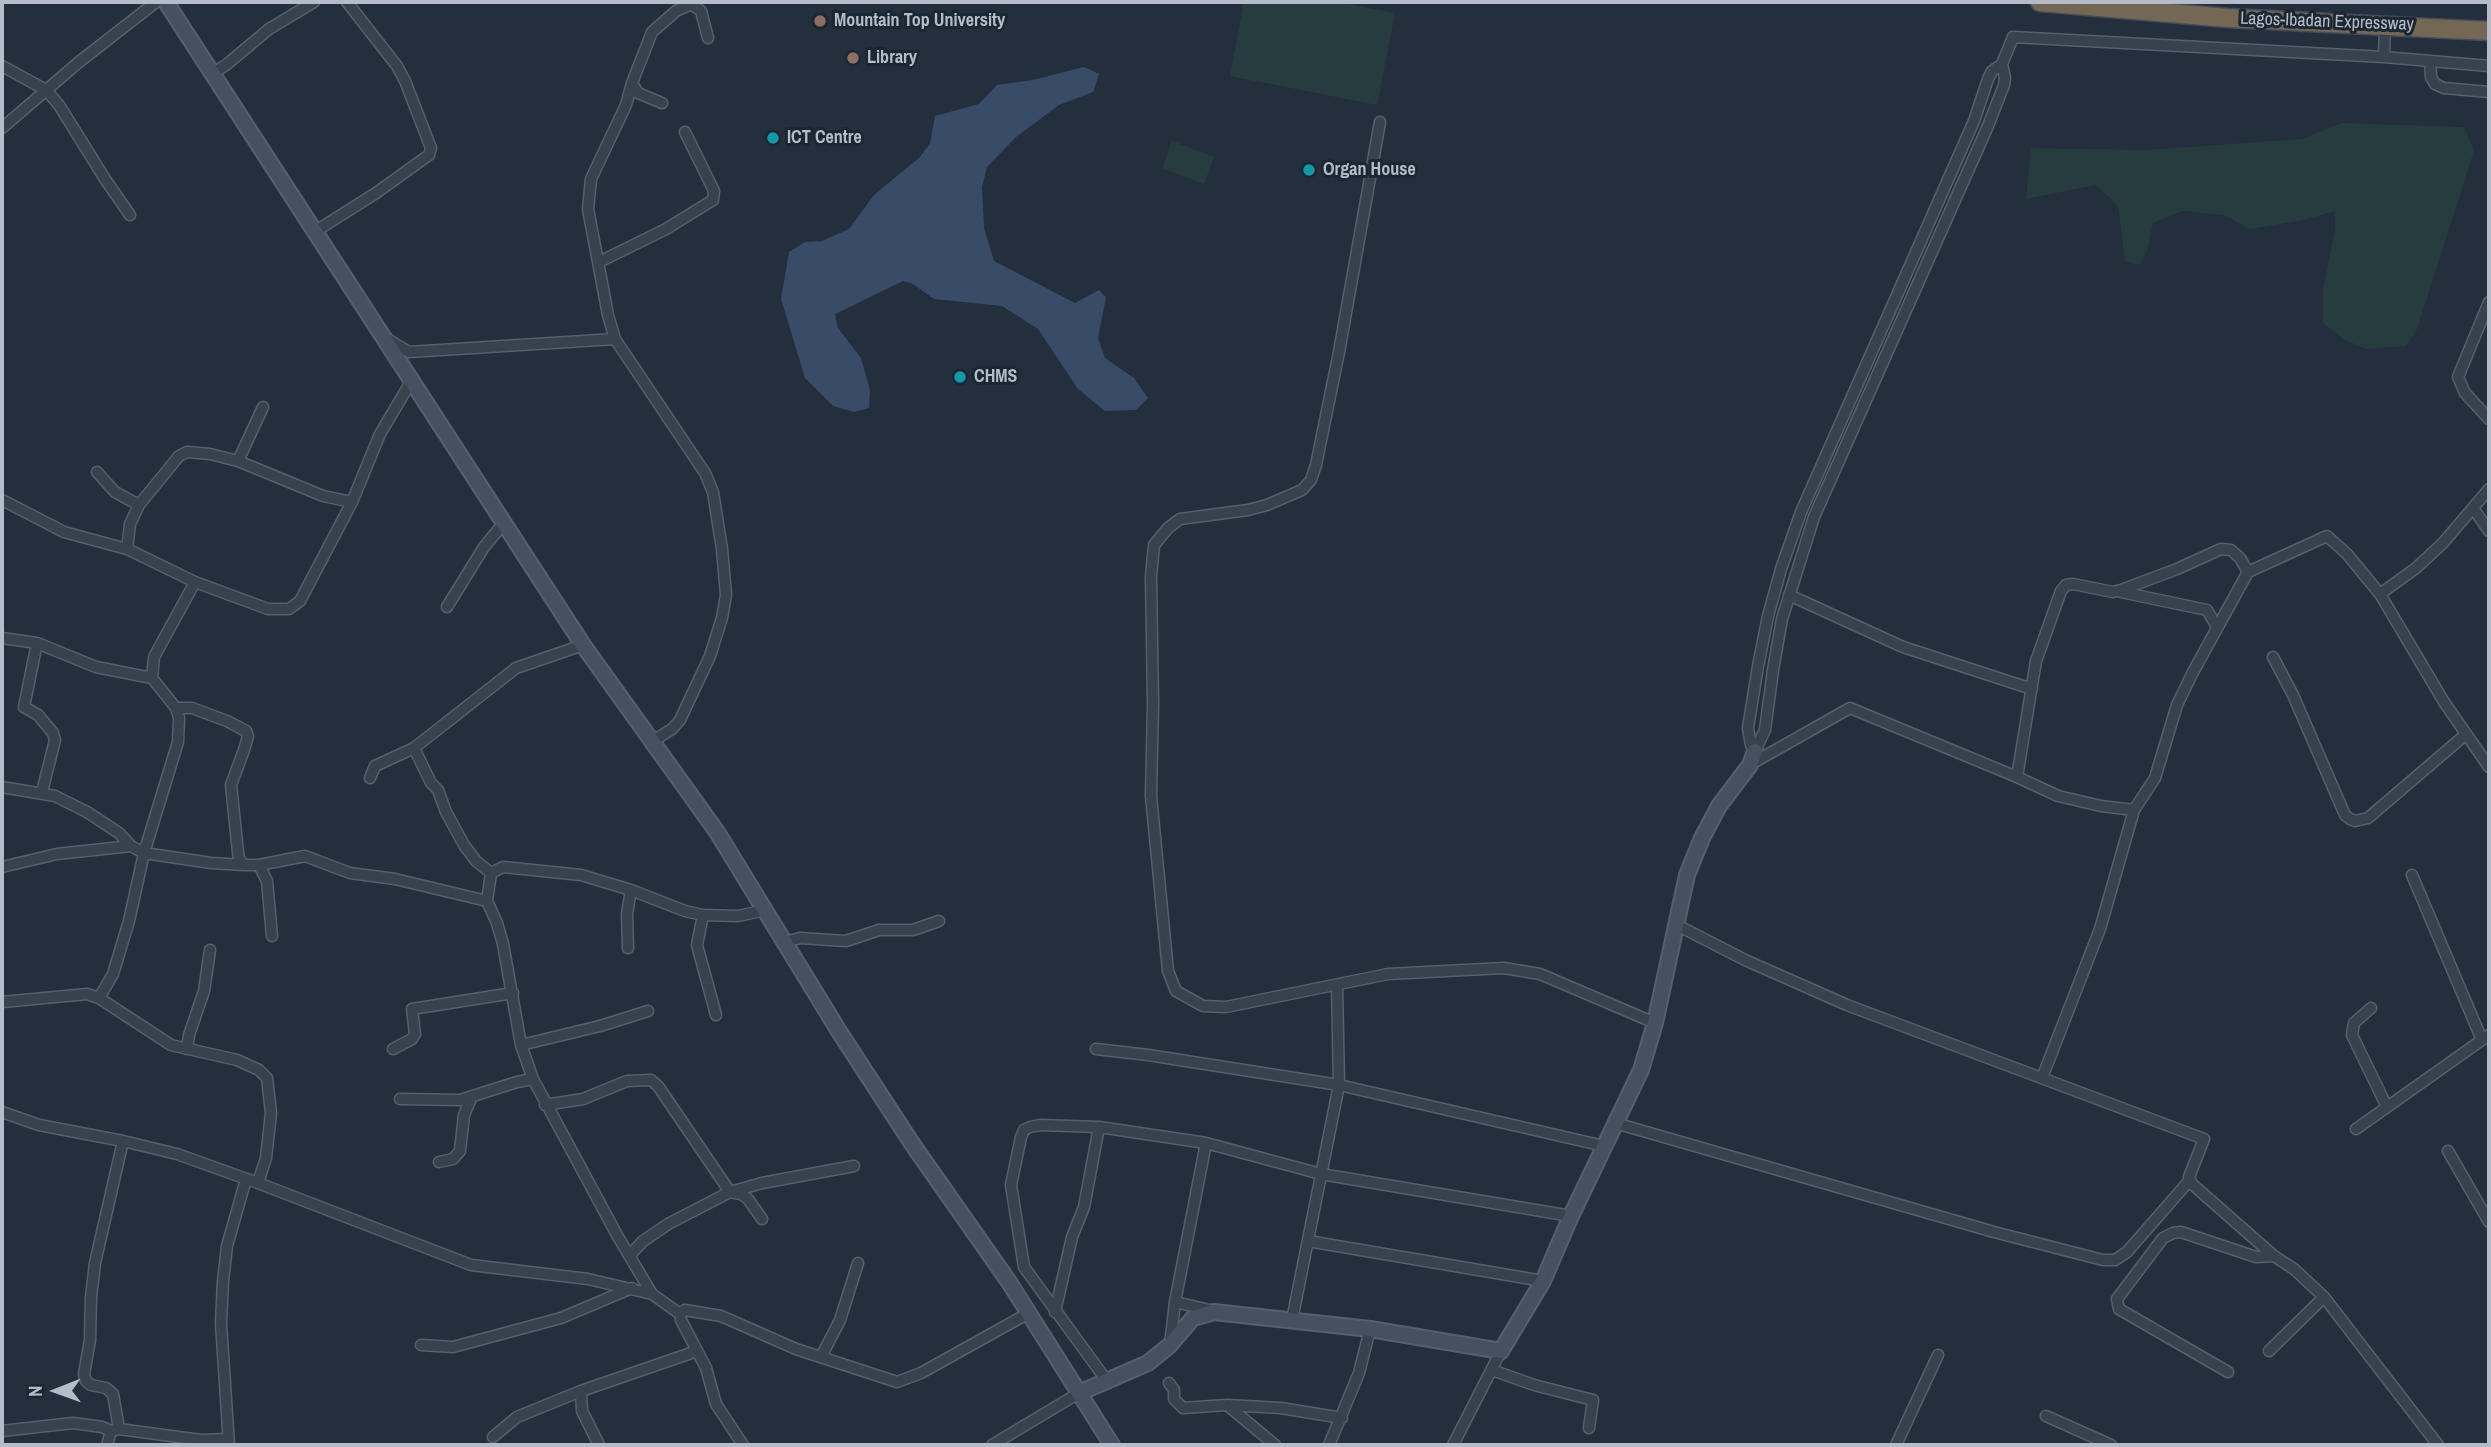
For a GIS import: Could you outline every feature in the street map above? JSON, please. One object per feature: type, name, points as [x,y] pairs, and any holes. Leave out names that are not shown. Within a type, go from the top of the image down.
[{"type":"highway","name":"Lagos-Ibadan Expressway","points":[[2040,2],[2228,18],[2489,31]]},
{"type":"street","points":[[2,128],[156,2]]},
{"type":"street","points":[[166,2],[583,645],[716,832],[855,1055],[1009,1282],[1112,1445]]},
{"type":"street","points":[[211,74],[269,29],[314,2]]},
{"type":"street","points":[[316,231],[376,194],[429,155],[431,148],[397,66],[347,2]]},
{"type":"street","points":[[653,741],[672,729],[680,720],[710,656],[722,618],[726,594],[722,549],[713,492],[705,473],[615,339],[588,209],[590,188],[599,162],[626,105],[652,32],[676,11],[691,4],[701,11],[708,38]]},
{"type":"street","points":[[2384,57],[2385,25]]},
{"type":"street","points":[[1752,758],[1748,728],[1758,666],[1781,569],[1801,512],[1974,121],[1988,79],[1992,71],[2002,64],[2013,37],[2384,57],[2489,66]]},
{"type":"street","points":[[2430,62],[2431,77],[2435,84],[2444,88],[2489,92]]},
{"type":"street","points":[[1453,1445],[1501,1350],[1543,1281],[1641,1070],[1655,1023],[1687,875],[1719,806],[1752,758],[1765,730],[1773,670],[1789,595],[1814,517],[1988,126],[2004,85],[2002,64]]},
{"type":"street","points":[[2,66],[46,90],[60,105],[130,215]]},
{"type":"street","points":[[632,83],[638,93],[662,103]]},
{"type":"street","points":[[1380,122],[1339,352],[1311,480],[1302,490],[1267,505],[1180,519],[1168,527],[1154,545],[1151,576],[1151,796],[1168,971],[1176,991],[1203,1006],[1226,1007],[1388,974],[1504,968],[1540,974],[1655,1023]]},
{"type":"street","points":[[599,262],[666,229],[713,200],[714,191],[685,132]]},
{"type":"street","points":[[2489,302],[2458,377],[2465,393],[2489,419]]},
{"type":"street","points":[[383,335],[394,345],[409,352],[615,339]]},
{"type":"street","points":[[2,500],[64,532],[127,549],[195,582],[268,609],[289,609],[300,601],[352,502],[380,434],[412,380]]},
{"type":"street","points":[[238,461],[263,407]]},
{"type":"street","points":[[127,549],[130,524],[139,505],[179,456],[187,453],[210,454],[238,461],[323,496],[352,502]]},
{"type":"street","points":[[97,472],[116,492],[139,505]]},
{"type":"street","points":[[2380,594],[2416,568],[2443,543],[2489,489]]},
{"type":"street","points":[[2473,508],[2489,531]]},
{"type":"street","points":[[447,607],[484,547],[503,524]]},
{"type":"street","points":[[2042,1078],[2100,929],[2134,810],[2155,778],[2177,705],[2249,572],[2327,536],[2347,554],[2380,594],[2465,735],[2489,767]]},
{"type":"street","points":[[2118,591],[2221,549],[2231,550],[2249,572]]},
{"type":"street","points":[[99,998],[113,974],[129,921],[144,853],[178,743],[179,718],[176,708],[152,673],[159,647],[195,582]]},
{"type":"street","points":[[2017,777],[2036,661],[2061,591],[2066,585],[2118,591],[2207,610],[2217,627]]},
{"type":"street","points":[[1789,595],[1903,647],[2032,689]]},
{"type":"street","points":[[2,638],[37,643],[96,667],[134,676],[152,673]]},
{"type":"street","points":[[37,643],[24,707],[38,715],[53,733],[55,740],[42,792]]},
{"type":"street","points":[[370,778],[375,766],[414,748],[516,668],[583,645]]},
{"type":"street","points":[[2273,657],[2293,695],[2345,816],[2350,819],[2356,821],[2368,818],[2465,735]]},
{"type":"street","points":[[176,708],[192,708],[246,731],[248,736],[231,785],[239,859],[244,865]]},
{"type":"street","points":[[1752,758],[1850,708],[2058,796],[2134,810]]},
{"type":"street","points":[[414,748],[464,845],[476,861],[491,873]]},
{"type":"street","points":[[2,787],[55,796],[119,833],[131,846],[144,853],[244,865],[259,865],[305,856],[350,873],[396,879],[487,901]]},
{"type":"street","points":[[2,867],[57,854],[131,846]]},
{"type":"street","points":[[259,865],[267,881],[272,936]]},
{"type":"street","points":[[491,873],[503,867],[582,875],[703,915],[738,916],[766,910]]},
{"type":"street","points":[[491,873],[487,901],[497,923],[513,993],[521,1045],[533,1079],[652,1294]]},
{"type":"street","points":[[2356,1129],[2486,1038],[2412,876]]},
{"type":"street","points":[[628,948],[627,914],[631,890]]},
{"type":"street","points":[[703,915],[698,945],[716,1015]]},
{"type":"street","points":[[785,942],[800,938],[846,941],[879,930],[913,930],[939,921]]},
{"type":"street","points":[[1615,1123],[1994,1232],[2103,1260],[2115,1259],[2127,1252],[2189,1181],[2204,1139],[1847,1005],[1745,960],[1675,925]]},
{"type":"street","points":[[187,1049],[204,991],[210,950]]},
{"type":"street","points":[[1292,1320],[1339,1085],[1337,985]]},
{"type":"street","points":[[393,1049],[412,1039],[415,1034],[412,1009],[513,993]]},
{"type":"street","points":[[2,1002],[87,994],[99,998],[171,1045],[237,1060],[259,1070],[267,1078],[271,1112],[269,1139],[258,1183]]},
{"type":"street","points":[[2371,1008],[2354,1023],[2352,1035],[2386,1107]]},
{"type":"street","points":[[521,1045],[648,1012]]},
{"type":"street","points":[[1096,1049],[1339,1085],[1604,1146]]},
{"type":"street","points":[[400,1099],[460,1100],[533,1079]]},
{"type":"street","points":[[545,1105],[583,1099],[626,1081],[651,1080],[658,1086],[730,1192],[741,1194],[748,1199],[762,1219]]},
{"type":"street","points":[[439,1163],[453,1159],[460,1151],[464,1115],[472,1096]]},
{"type":"street","points":[[2,1112],[39,1125],[177,1154],[471,1265],[588,1279],[652,1294],[680,1314],[706,1368],[716,1404],[743,1445]]},
{"type":"street","points":[[1107,1381],[1024,1267],[1011,1185],[1021,1137],[1024,1130],[1030,1127],[1099,1127],[1206,1143],[1321,1174],[1571,1216]]},
{"type":"street","points":[[1055,1312],[1072,1237],[1084,1206],[1099,1127]]},
{"type":"street","points":[[107,1445],[115,1430],[113,1394],[106,1388],[90,1385],[84,1374],[90,1349],[95,1263],[124,1141]]},
{"type":"street","points":[[1170,1345],[1175,1301],[1206,1143]]},
{"type":"street","points":[[2448,1151],[2489,1222]]},
{"type":"street","points":[[630,1255],[643,1241],[668,1224],[730,1192],[762,1183],[854,1166]]},
{"type":"street","points":[[2,1431],[73,1423],[228,1442],[221,1323],[223,1281],[227,1246],[246,1179]]},
{"type":"street","points":[[2189,1181],[2324,1297],[2438,1445]]},
{"type":"street","points":[[2228,1371],[2119,1309],[2117,1299],[2163,1238],[2173,1233],[2181,1232],[2256,1257],[2274,1256]]},
{"type":"street","points":[[1308,1241],[1543,1281]]},
{"type":"street","points":[[821,1357],[839,1320],[858,1263]]},
{"type":"street","points":[[421,1345],[453,1347],[561,1318],[633,1288]]},
{"type":"street","points":[[2269,1351],[2324,1297]]},
{"type":"street","points":[[1175,1301],[1214,1312],[1370,1329],[1501,1350]]},
{"type":"street","points":[[680,1314],[685,1310],[721,1316],[796,1349],[901,1382],[1027,1314]]},
{"type":"street","points":[[992,1445],[1079,1393],[1148,1363],[1170,1345],[1193,1318],[1214,1312]]},
{"type":"street","points":[[1329,1445],[1359,1373],[1370,1329]]},
{"type":"street","points":[[493,1437],[517,1417],[580,1391],[697,1351]]},
{"type":"street","points":[[1896,1445],[1938,1355]]},
{"type":"street","points":[[1492,1370],[1534,1385],[1593,1400],[1589,1428]]},
{"type":"street","points":[[1169,1383],[1174,1390],[1174,1399],[1183,1408],[1227,1405],[1281,1408],[1342,1418]]},
{"type":"street","points":[[580,1391],[582,1411],[599,1445]]},
{"type":"street","points":[[1227,1405],[1275,1445]]},
{"type":"street","points":[[2046,1416],[2111,1445]]},
{"type":"green space","points":[[1244,2],[1339,2],[1395,13],[1377,105],[1230,76]]},
{"type":"green space","points":[[2341,123],[2464,127],[2474,151],[2417,329],[2406,346],[2366,349],[2343,339],[2323,323],[2323,290],[2335,230],[2335,211],[2303,220],[2250,229],[2224,215],[2182,211],[2153,223],[2147,250],[2140,265],[2125,261],[2118,206],[2096,185],[2026,199],[2031,148],[2146,150],[2302,139]]},
{"type":"green space","points":[[1172,141],[1214,157],[1204,184],[1162,168]]},
{"type":"water","points":[[1084,67],[1099,74],[1093,92],[1059,105],[1016,137],[987,167],[982,187],[984,228],[994,261],[1075,303],[1099,290],[1106,297],[1098,338],[1105,358],[1134,378],[1148,398],[1136,410],[1105,411],[1078,389],[1038,329],[1002,306],[934,299],[913,284],[903,281],[835,314],[838,328],[861,358],[870,390],[869,408],[854,412],[833,406],[805,378],[781,299],[789,252],[805,242],[822,241],[849,229],[874,195],[920,157],[930,143],[935,116],[979,104],[997,85],[1033,80]]},
{"type":"place","name":"Mountain Top University","points":[[820,21]]},
{"type":"place","name":"Library","points":[[853,58]]},
{"type":"place","name":"ICT Centre","points":[[773,138]]},
{"type":"place","name":"Organ House","points":[[1309,170]]},
{"type":"place","name":"CHMS","points":[[960,377]]}]
